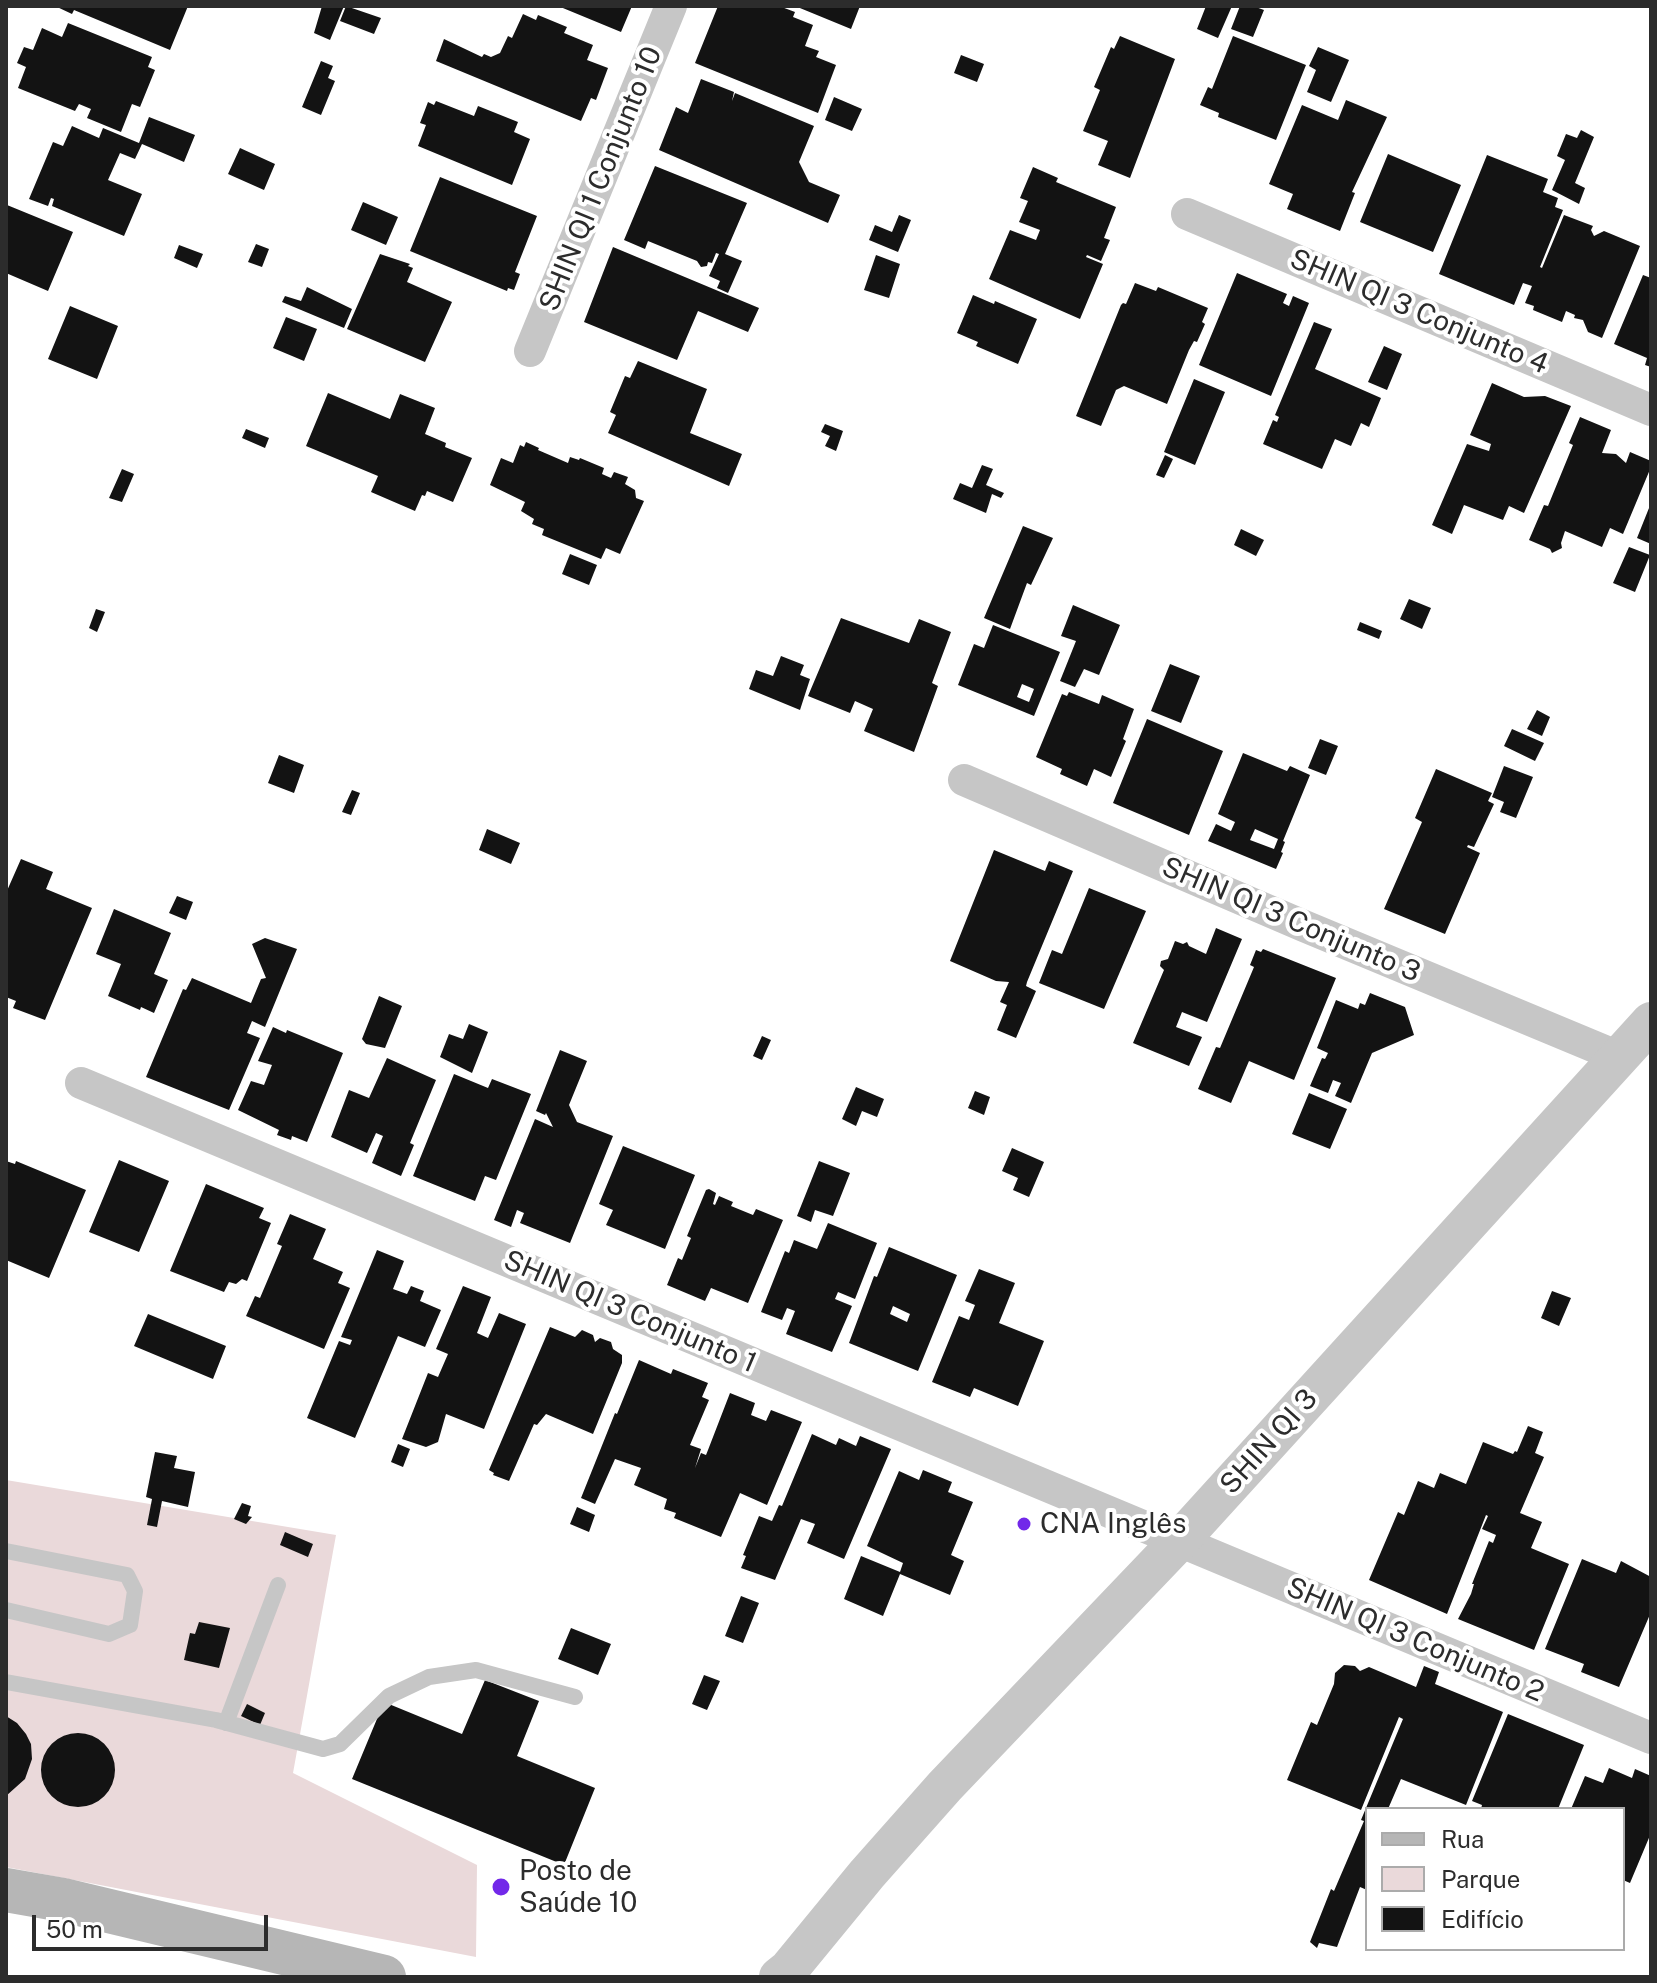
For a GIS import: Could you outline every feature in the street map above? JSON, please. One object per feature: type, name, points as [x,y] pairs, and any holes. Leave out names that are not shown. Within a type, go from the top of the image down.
[{"type":"main road","points":[[6,1890],[63,1900],[384,1977]]},
{"type":"street","name":"SHIN QI 1 Conjunto 10","points":[[530,351],[671,6]]},
{"type":"street","name":"SHIN QI 3 Conjunto 4","points":[[1187,214],[1651,410]]},
{"type":"street","name":"SHIN QI 3 Conjunto 3","points":[[964,780],[1619,1057]]},
{"type":"street","name":"SHIN QI 3","points":[[785,1974],[945,1786],[1179,1541],[1651,1022]]},
{"type":"street","name":"SHIN QI 3 Conjunto 1","points":[[81,1083],[1179,1541]]},
{"type":"street","name":"SHIN QI 3 Conjunto 2","points":[[1179,1541],[1651,1738]]},
{"type":"lane","points":[[6,1551],[127,1575],[135,1591],[130,1625],[109,1634],[6,1610]]},
{"type":"lane","points":[[226,1723],[278,1585]]},
{"type":"lane","points":[[6,1682],[226,1723],[323,1749],[340,1744],[389,1696],[429,1677],[476,1670],[575,1697]]},
{"type":"green space","points":[[6,1480],[336,1535],[293,1773],[477,1865],[476,1957],[6,1867]]},
{"type":"building","points":[[55,6],[188,6],[170,50],[74,10],[72,14]]},
{"type":"building","points":[[322,6],[344,6],[330,40],[314,33]]},
{"type":"building","points":[[346,6],[381,18],[374,34],[340,21]]},
{"type":"building","points":[[558,6],[632,6],[621,32]]},
{"type":"building","points":[[718,6],[779,6],[795,12],[793,17],[813,25],[805,46],[819,51],[816,57],[836,65],[818,113],[695,63]]},
{"type":"building","points":[[795,6],[860,6],[851,29]]},
{"type":"building","points":[[1206,6],[1232,6],[1218,38],[1197,29]]},
{"type":"building","points":[[1240,6],[1264,10],[1253,37],[1231,29]]},
{"type":"building","points":[[523,14],[536,20],[538,15],[567,27],[564,33],[593,45],[587,60],[608,68],[596,100],[591,98],[581,121],[436,61],[444,39],[482,57],[484,54],[491,57],[500,53],[508,36],[512,38]]},
{"type":"building","points":[[68,23],[152,57],[148,67],[155,70],[140,107],[132,104],[121,132],[87,118],[91,109],[79,104],[75,111],[18,88],[26,67],[17,63],[24,47],[33,50],[42,28],[62,37]]},
{"type":"building","points":[[1120,36],[1175,59],[1130,178],[1098,165],[1108,141],[1083,131],[1100,90],[1094,87],[1111,47],[1114,49]]},
{"type":"building","points":[[1233,36],[1306,65],[1276,140],[1218,117],[1219,113],[1200,105],[1208,87],[1212,89]]},
{"type":"building","points":[[1318,47],[1349,60],[1331,102],[1307,92],[1316,70],[1309,66]]},
{"type":"building","points":[[961,55],[984,64],[977,82],[954,73]]},
{"type":"building","points":[[321,61],[333,66],[328,78],[335,81],[321,115],[302,107]]},
{"type":"building","points":[[701,79],[734,92],[732,101],[735,93],[814,126],[799,162],[809,182],[840,195],[828,223],[659,150],[676,107],[688,113]]},
{"type":"building","points":[[834,97],[862,109],[852,131],[825,120]]},
{"type":"building","points":[[1346,100],[1387,117],[1352,192],[1355,193],[1340,231],[1287,209],[1293,194],[1269,184],[1302,105],[1338,120]]},
{"type":"building","points":[[436,101],[474,116],[478,106],[518,122],[514,132],[530,139],[512,185],[418,146],[426,125],[420,123],[428,102],[434,105]]},
{"type":"building","points":[[149,117],[195,135],[184,162],[142,144],[135,159],[120,153],[108,180],[142,194],[124,236],[52,206],[54,199],[51,198],[48,206],[29,199],[53,142],[63,146],[72,126],[99,138],[103,128],[139,143]]},
{"type":"building","points":[[1581,130],[1594,137],[1575,183],[1585,188],[1579,204],[1552,190],[1565,160],[1557,156],[1566,134],[1577,138]]},
{"type":"building","points":[[240,148],[275,164],[264,190],[228,174]]},
{"type":"building","points":[[1388,154],[1461,185],[1433,252],[1360,222]]},
{"type":"building","points":[[1487,155],[1548,179],[1543,192],[1558,198],[1555,207],[1563,210],[1540,267],[1564,215],[1593,226],[1594,236],[1604,231],[1640,246],[1602,338],[1588,332],[1583,320],[1574,318],[1575,315],[1566,311],[1562,322],[1533,310],[1534,306],[1525,303],[1532,286],[1523,283],[1514,305],[1439,274]]},
{"type":"building","points":[[655,166],[747,203],[725,254],[742,261],[728,293],[717,288],[720,281],[709,276],[719,254],[716,253],[712,263],[701,267],[697,261],[648,241],[645,249],[624,240]]},
{"type":"building","points":[[1033,167],[1058,178],[1056,182],[1116,207],[1104,238],[1110,240],[1101,261],[1086,257],[1103,264],[1080,319],[989,279],[1010,230],[1036,240],[1040,230],[1019,222],[1028,201],[1020,198]]},
{"type":"building","points":[[440,177],[537,216],[515,272],[520,274],[514,290],[508,288],[507,291],[410,251]]},
{"type":"building","points":[[363,202],[398,217],[386,245],[351,230]]},
{"type":"building","points":[[7,205],[73,232],[48,291],[6,273]]},
{"type":"building","points":[[899,215],[911,220],[898,252],[869,240],[875,225],[892,232]]},
{"type":"building","points":[[256,244],[269,249],[262,267],[248,262]]},
{"type":"building","points":[[179,245],[203,254],[197,268],[174,258]]},
{"type":"building","points":[[613,247],[759,308],[748,332],[698,311],[677,360],[584,322]]},
{"type":"building","points":[[380,254],[410,264],[408,266],[413,268],[407,282],[452,302],[425,362],[347,329]]},
{"type":"building","points":[[876,255],[900,264],[889,298],[864,290]]},
{"type":"building","points":[[1237,273],[1287,294],[1283,303],[1289,306],[1293,296],[1309,303],[1271,396],[1199,365]]},
{"type":"building","points":[[1643,275],[1651,278],[1651,367],[1645,365],[1647,358],[1614,344]]},
{"type":"building","points":[[1135,283],[1156,291],[1158,287],[1208,308],[1202,322],[1205,324],[1197,342],[1194,341],[1189,350],[1167,404],[1124,386],[1116,390],[1101,426],[1076,416],[1121,305],[1126,304]]},
{"type":"building","points":[[307,287],[352,309],[344,328],[282,302],[285,296],[301,301]]},
{"type":"building","points":[[973,295],[1037,319],[1018,364],[976,346],[978,342],[957,333]]},
{"type":"building","points":[[70,306],[118,326],[97,379],[48,359]]},
{"type":"building","points":[[286,317],[317,329],[304,361],[273,348]]},
{"type":"building","points":[[1314,322],[1332,329],[1315,369],[1381,398],[1369,427],[1361,423],[1351,446],[1335,439],[1322,469],[1263,444],[1273,420],[1277,422],[1279,417],[1275,415]]},
{"type":"building","points":[[1384,346],[1402,354],[1387,390],[1368,382]]},
{"type":"building","points":[[638,361],[707,389],[690,433],[742,454],[729,486],[608,433],[616,415],[610,412],[625,376],[630,378]]},
{"type":"building","points":[[1194,379],[1225,392],[1195,465],[1164,452]]},
{"type":"building","points":[[1492,383],[1524,397],[1545,396],[1571,406],[1524,513],[1509,506],[1503,520],[1464,505],[1452,534],[1432,525],[1467,444],[1489,451],[1491,444],[1470,435]]},
{"type":"building","points":[[328,393],[390,419],[400,394],[435,408],[425,434],[446,443],[445,447],[472,458],[453,502],[427,491],[415,511],[371,492],[378,476],[306,446]]},
{"type":"building","points":[[1580,417],[1611,430],[1602,453],[1616,454],[1626,463],[1630,452],[1651,461],[1651,467],[1623,534],[1610,528],[1602,547],[1565,531],[1562,548],[1552,553],[1550,549],[1529,540],[1544,505],[1548,506],[1573,445],[1569,443]]},
{"type":"building","points":[[825,424],[843,431],[836,451],[825,446],[830,436],[821,432]]},
{"type":"building","points":[[246,429],[269,438],[265,448],[242,438]]},
{"type":"building","points":[[526,442],[568,463],[570,457],[580,458],[604,468],[602,474],[611,478],[614,472],[628,477],[625,484],[635,490],[636,498],[644,501],[620,554],[606,548],[601,559],[542,535],[544,529],[532,524],[534,519],[521,511],[525,502],[490,485],[501,458],[513,463],[520,445],[524,447]]},
{"type":"building","points":[[1165,455],[1173,459],[1164,478],[1156,475]]},
{"type":"building","points":[[982,465],[993,469],[986,485],[1004,493],[1001,498],[992,494],[986,513],[953,499],[960,483],[972,488]]},
{"type":"building","points":[[122,469],[134,474],[122,502],[109,498]]},
{"type":"building","points":[[1651,503],[1651,544],[1637,538]]},
{"type":"building","points":[[1023,526],[1053,538],[1031,585],[1027,583],[1010,629],[984,618]]},
{"type":"building","points":[[1241,529],[1264,540],[1256,556],[1234,545]]},
{"type":"building","points":[[1629,547],[1650,555],[1635,592],[1613,583]]},
{"type":"building","points":[[570,554],[597,565],[589,585],[562,574]]},
{"type":"building","points":[[1409,599],[1431,608],[1422,629],[1400,619]]},
{"type":"building","points":[[1073,605],[1120,625],[1099,675],[1084,669],[1075,687],[1060,681],[1076,641],[1061,636]]},
{"type":"building","points":[[96,609],[105,612],[97,632],[89,628]]},
{"type":"building","points":[[841,618],[909,643],[919,619],[951,632],[932,683],[938,686],[914,752],[864,731],[873,709],[855,701],[850,713],[808,696]]},
{"type":"building","points":[[1360,622],[1382,631],[1379,639],[1357,630]]},
{"type":"building","points":[[993,625],[1060,652],[1034,716],[958,685],[974,644],[984,648]],"holes":[[[1022,684],[1034,689],[1029,702],[1017,697]]]},
{"type":"building","points":[[781,656],[804,665],[800,675],[810,679],[800,710],[749,689],[756,670],[773,676]]},
{"type":"building","points":[[1170,664],[1200,676],[1181,723],[1151,711]]},
{"type":"building","points":[[1069,692],[1099,704],[1102,695],[1134,709],[1123,739],[1126,741],[1111,777],[1094,769],[1087,786],[1060,774],[1062,769],[1036,757],[1062,694],[1067,696]]},
{"type":"building","points":[[1537,710],[1550,717],[1542,736],[1527,729]]},
{"type":"building","points":[[1147,719],[1223,751],[1189,835],[1113,803]]},
{"type":"building","points":[[1512,729],[1544,743],[1535,761],[1504,746]]},
{"type":"building","points":[[1320,739],[1338,746],[1326,775],[1308,768]]},
{"type":"building","points":[[1243,753],[1287,771],[1290,766],[1310,775],[1283,841],[1283,853],[1276,869],[1208,841],[1216,824],[1231,831],[1235,822],[1218,814]],"holes":[[[1255,829],[1278,839],[1274,849],[1250,840]]]},
{"type":"building","points":[[279,755],[304,765],[294,793],[268,783]]},
{"type":"building","points":[[1504,766],[1533,777],[1516,818],[1500,812],[1504,802],[1492,797]]},
{"type":"building","points":[[1436,769],[1492,793],[1488,801],[1494,804],[1474,847],[1467,847],[1480,853],[1445,934],[1384,909],[1422,822],[1415,818]]},
{"type":"building","points":[[352,790],[360,793],[351,815],[342,812]]},
{"type":"building","points":[[487,829],[520,843],[511,864],[479,850]]},
{"type":"building","points":[[994,850],[1045,871],[1049,861],[1073,871],[1027,982],[1026,986],[1036,991],[1016,1038],[997,1030],[1007,1005],[1000,1002],[1009,982],[996,981],[950,961]]},
{"type":"building","points":[[21,859],[53,872],[46,889],[92,908],[45,1020],[13,1008],[16,1001],[6,997],[6,893]]},
{"type":"building","points":[[1089,888],[1146,911],[1104,1009],[1039,983],[1052,950],[1062,954]]},
{"type":"building","points":[[177,896],[193,902],[186,920],[169,913]]},
{"type":"building","points":[[114,909],[171,933],[154,974],[168,980],[154,1013],[108,996],[121,964],[96,954]]},
{"type":"building","points":[[1216,928],[1242,939],[1207,1022],[1182,1012],[1176,1027],[1202,1037],[1189,1066],[1133,1043],[1164,970],[1160,966],[1161,961],[1168,959],[1175,941],[1187,942],[1206,954]]},
{"type":"building","points":[[265,938],[297,949],[265,1027],[252,1021],[247,1033],[260,1038],[229,1110],[146,1077],[183,989],[186,990],[192,978],[251,1003],[261,979],[266,978],[252,944]]},
{"type":"building","points":[[1263,949],[1336,978],[1294,1080],[1249,1061],[1231,1103],[1198,1089],[1216,1047],[1220,1048],[1254,967],[1250,965],[1256,950],[1261,952]]},
{"type":"building","points":[[1370,993],[1405,1007],[1414,1035],[1372,1053],[1351,1103],[1335,1096],[1341,1083],[1333,1080],[1328,1093],[1310,1086],[1322,1058],[1325,1059],[1328,1053],[1317,1048],[1336,1000],[1358,1009],[1360,1003],[1365,1005]]},
{"type":"building","points":[[379,996],[402,1006],[385,1048],[366,1044],[362,1039]]},
{"type":"building","points":[[469,1024],[488,1032],[472,1073],[440,1057],[449,1034],[463,1039]]},
{"type":"building","points":[[273,1027],[343,1053],[307,1142],[292,1136],[291,1140],[277,1135],[279,1130],[238,1110],[251,1081],[264,1085],[272,1065],[258,1061]]},
{"type":"building","points":[[762,1036],[771,1040],[762,1060],[753,1056]]},
{"type":"building","points":[[560,1050],[587,1061],[569,1105],[577,1122],[613,1136],[570,1243],[520,1223],[524,1213],[517,1210],[511,1227],[494,1220],[535,1119],[553,1127],[546,1113],[536,1111]]},
{"type":"building","points":[[387,1058],[436,1080],[410,1143],[414,1145],[401,1176],[372,1163],[383,1136],[376,1133],[367,1153],[331,1137],[349,1090],[369,1098]]},
{"type":"building","points":[[454,1074],[488,1088],[492,1079],[531,1094],[496,1180],[485,1176],[475,1201],[413,1176]]},
{"type":"building","points":[[856,1087],[884,1099],[877,1117],[862,1111],[856,1126],[842,1119]]},
{"type":"building","points":[[975,1091],[990,1097],[984,1115],[968,1108]]},
{"type":"building","points":[[1309,1093],[1347,1109],[1330,1149],[1292,1134]]},
{"type":"building","points":[[623,1146],[695,1175],[665,1249],[606,1225],[613,1210],[599,1204]]},
{"type":"building","points":[[1012,1148],[1044,1162],[1029,1197],[1013,1190],[1018,1178],[1002,1171]]},
{"type":"building","points":[[119,1160],[169,1181],[139,1252],[89,1232]]},
{"type":"building","points":[[6,1161],[15,1164],[16,1161],[86,1190],[49,1278],[6,1260]]},
{"type":"building","points":[[819,1161],[850,1173],[833,1216],[815,1210],[811,1222],[797,1216]]},
{"type":"building","points":[[206,1184],[264,1208],[259,1218],[271,1223],[247,1281],[229,1282],[224,1292],[170,1271]]},
{"type":"building","points":[[709,1189],[716,1193],[715,1205],[719,1196],[733,1202],[731,1206],[753,1215],[756,1209],[783,1220],[748,1303],[711,1288],[705,1301],[667,1285],[678,1258],[682,1260],[691,1238],[687,1236]]},
{"type":"building","points":[[290,1214],[326,1229],[313,1259],[343,1272],[338,1283],[350,1288],[324,1349],[246,1316],[255,1296],[260,1298],[282,1246],[277,1244]]},
{"type":"building","points":[[828,1223],[877,1243],[855,1299],[838,1292],[835,1299],[852,1306],[832,1352],[786,1334],[795,1311],[787,1308],[782,1320],[761,1312],[785,1251],[789,1253],[794,1240],[817,1249]]},
{"type":"building","points":[[889,1247],[957,1275],[918,1371],[849,1343],[874,1276],[877,1277]],"holes":[[[893,1306],[910,1314],[907,1322],[890,1314]]]},
{"type":"building","points":[[377,1250],[404,1261],[393,1289],[407,1294],[411,1286],[424,1291],[420,1301],[441,1310],[425,1347],[398,1336],[355,1438],[307,1418],[339,1341],[350,1345],[352,1340],[341,1337]]},
{"type":"building","points":[[979,1269],[1015,1283],[999,1323],[1044,1341],[1018,1406],[974,1388],[970,1397],[932,1382],[959,1316],[969,1320],[975,1305],[965,1301]]},
{"type":"building","points":[[463,1286],[491,1297],[477,1333],[488,1338],[499,1313],[526,1324],[484,1429],[446,1414],[438,1442],[426,1447],[402,1439],[428,1373],[438,1377],[448,1354],[436,1349]]},
{"type":"building","points":[[1552,1291],[1571,1298],[1559,1326],[1541,1318]]},
{"type":"building","points":[[148,1314],[226,1346],[213,1379],[134,1346]]},
{"type":"building","points":[[550,1327],[575,1337],[582,1330],[593,1335],[595,1342],[600,1338],[611,1342],[613,1349],[622,1355],[622,1363],[593,1434],[546,1414],[537,1425],[534,1424],[509,1481],[493,1475],[489,1470]]},
{"type":"building","points":[[639,1360],[671,1374],[673,1369],[708,1383],[702,1397],[709,1400],[690,1445],[701,1449],[695,1468],[701,1453],[706,1455],[730,1393],[755,1403],[751,1415],[766,1421],[771,1410],[802,1422],[767,1505],[740,1493],[721,1537],[674,1518],[676,1513],[664,1509],[667,1499],[634,1485],[641,1468],[615,1459],[595,1504],[581,1498]]},
{"type":"building","points":[[1528,1426],[1543,1432],[1535,1453],[1544,1457],[1520,1513],[1542,1522],[1531,1548],[1569,1564],[1534,1650],[1458,1619],[1471,1594],[1489,1541],[1493,1543],[1496,1535],[1482,1529],[1486,1515],[1447,1614],[1369,1580],[1398,1512],[1404,1515],[1418,1481],[1434,1488],[1440,1473],[1466,1484],[1483,1442],[1513,1454],[1517,1452]]},
{"type":"building","points":[[812,1434],[836,1445],[839,1438],[856,1446],[860,1436],[891,1449],[844,1559],[807,1543],[815,1524],[801,1519],[775,1580],[741,1568],[759,1516],[772,1521],[779,1505],[782,1506]]},
{"type":"building","points":[[398,1444],[410,1449],[403,1467],[391,1462]]},
{"type":"building","points":[[155,1452],[177,1456],[174,1468],[195,1472],[188,1507],[162,1501],[157,1527],[147,1525],[152,1499],[146,1497]]},
{"type":"building","points":[[923,1470],[952,1482],[948,1492],[973,1502],[951,1555],[964,1561],[950,1595],[900,1574],[883,1616],[844,1599],[861,1556],[900,1572],[903,1563],[867,1546],[899,1471],[919,1480]]},
{"type":"building","points":[[242,1503],[251,1506],[248,1516],[252,1517],[246,1524],[234,1519]]},
{"type":"building","points":[[577,1507],[595,1515],[589,1532],[570,1524]]},
{"type":"building","points":[[285,1532],[313,1544],[308,1557],[280,1545]]},
{"type":"building","points":[[1582,1559],[1616,1573],[1621,1561],[1651,1577],[1651,1612],[1619,1687],[1581,1672],[1584,1664],[1545,1649]]},
{"type":"building","points":[[741,1596],[759,1603],[743,1643],[725,1636]]},
{"type":"building","points":[[199,1622],[230,1628],[219,1668],[184,1660],[190,1633],[195,1634]]},
{"type":"building","points":[[571,1628],[611,1644],[598,1675],[558,1659]]},
{"type":"building","points":[[1344,1665],[1355,1666],[1360,1671],[1369,1667],[1416,1687],[1424,1666],[1439,1672],[1435,1684],[1503,1712],[1466,1805],[1401,1779],[1389,1807],[1366,1807],[1403,1719],[1399,1717],[1361,1810],[1287,1780],[1311,1722],[1317,1725],[1334,1684],[1335,1673]]},
{"type":"building","points":[[704,1675],[720,1681],[707,1710],[692,1704]]},
{"type":"building","points":[[485,1680],[539,1701],[517,1756],[595,1788],[564,1865],[352,1779],[384,1702],[462,1734]]},
{"type":"building","points":[[247,1704],[265,1713],[260,1725],[241,1716]]},
{"type":"building","points":[[1508,1714],[1584,1745],[1559,1807],[1482,1807],[1472,1801]]},
{"type":"building","points":[[6,1716],[26,1734],[31,1744],[32,1759],[25,1779],[6,1796]]},
{"type":"building","points":[[78,1733],[92,1736],[104,1744],[112,1756],[115,1770],[112,1784],[104,1796],[92,1804],[78,1807],[64,1804],[52,1796],[44,1784],[41,1770],[44,1756],[52,1744],[64,1736]]},
{"type":"building","points":[[1609,1768],[1632,1778],[1635,1769],[1651,1776],[1651,1833],[1630,1883],[1625,1881],[1625,1807],[1572,1807],[1585,1776],[1603,1783]]},
{"type":"building","points":[[1365,1810],[1365,1889],[1360,1887],[1337,1947],[1319,1943],[1317,1948],[1310,1942],[1331,1889],[1334,1891],[1364,1821],[1361,1820]]},
{"type":"place","name":"CNA Inglês","points":[[1024,1524]]},
{"type":"place","name":"Posto de Saúde 10","points":[[501,1887]]}]
